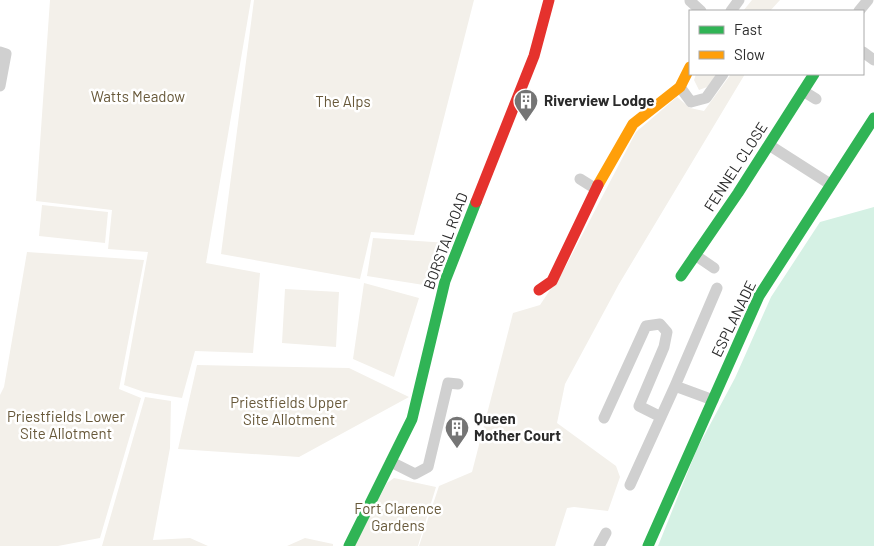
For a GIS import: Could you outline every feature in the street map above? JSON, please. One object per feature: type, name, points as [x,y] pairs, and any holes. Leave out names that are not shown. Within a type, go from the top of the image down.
[{"type":"street","name":"BORSTAL ROAD","points":[[349,546],[412,419],[445,281],[534,56],[549,0]]},
{"type":"street","points":[[691,0],[700,10]]},
{"type":"street","points":[[860,10],[868,0]]},
{"type":"street","points":[[0,52],[6,54],[0,86]]},
{"type":"street","points":[[539,290],[552,281],[596,189],[633,124],[680,87],[689,69]]},
{"type":"street","points":[[680,87],[691,102],[706,98],[722,75]]},
{"type":"street","name":"FENNEL CLOSE","points":[[681,276],[738,193],[813,75]]},
{"type":"street","points":[[803,91],[816,99]]},
{"type":"street","name":"ESPLANADE","points":[[648,546],[758,296],[874,118]]},
{"type":"street","points":[[769,145],[830,184]]},
{"type":"street","points":[[580,180],[596,189]]},
{"type":"street","points":[[695,255],[714,268]]},
{"type":"street","points":[[630,485],[676,386],[717,288]]},
{"type":"street","points":[[604,418],[646,326],[660,324],[667,332],[664,347],[639,406],[661,417]]},
{"type":"street","points":[[390,462],[415,474],[428,467],[448,382],[458,384]]},
{"type":"street","points":[[676,386],[713,400]]},
{"type":"street","points":[[599,546],[606,532]]},
{"type":"green space","name":"Watts Meadow","points":[[50,0],[251,0],[206,263],[260,273],[253,353],[195,351],[182,398],[144,392],[124,385],[148,252],[108,249],[112,210],[36,201]]},
{"type":"green space","name":"The Alps","points":[[254,0],[474,0],[414,235],[371,232],[360,279],[221,254]]},
{"type":"green space","points":[[752,0],[780,0],[771,10],[744,10]]},
{"type":"green space","points":[[696,75],[716,75],[707,87],[699,90],[694,80]]},
{"type":"green space","points":[[730,75],[744,75],[619,284],[565,384],[557,423],[616,466],[620,477],[608,511],[574,507],[567,508],[555,546],[419,546],[439,486],[472,472],[513,313],[540,305],[566,266],[636,132],[677,97],[690,108],[704,111]]},
{"type":"green space","points":[[42,205],[108,212],[105,243],[39,236]]},
{"type":"green space","points":[[373,238],[448,243],[430,286],[367,276]]},
{"type":"green space","name":"Priestfields Lower Site Allotment","points":[[27,252],[144,260],[119,389],[141,398],[100,538],[58,546],[0,546],[0,395],[4,387]]},
{"type":"green space","name":"Priestfields Upper Site Allotment","points":[[364,283],[419,298],[394,377],[353,359]]},
{"type":"green space","points":[[285,289],[339,292],[336,347],[282,343]]},
{"type":"green space","name":"Priestfields Upper Site Allotment","points":[[197,365],[349,368],[409,397],[299,457],[178,449]]},
{"type":"green space","points":[[145,397],[171,401],[170,448],[153,540],[190,538],[208,546],[102,546]]},
{"type":"green space","name":"Fort Clarence Gardens","points":[[394,478],[436,487],[418,546],[354,546],[387,483]]},
{"type":"green space","points":[[305,538],[333,544],[333,546],[287,546]]},
{"type":"shaded area","points":[[874,207],[874,546],[658,546],[697,449],[735,378],[771,297],[820,222]]},
{"type":"traffic: fast","points":[[681,276],[738,193],[813,75]]},
{"type":"traffic: fast","points":[[648,546],[759,296],[874,118]]},
{"type":"traffic: fast","points":[[349,546],[412,419],[445,281],[476,202]]},
{"type":"traffic: slow","points":[[598,185],[633,124],[680,87],[689,69]]},
{"type":"traffic: jam","points":[[476,202],[534,56],[549,0]]},
{"type":"traffic: jam","points":[[539,290],[552,281],[598,185]]},
{"type":"place","name":"Riverview Lodge","points":[[526,122]]},
{"type":"place","name":"Queen Mother Court","points":[[457,449]]}]
